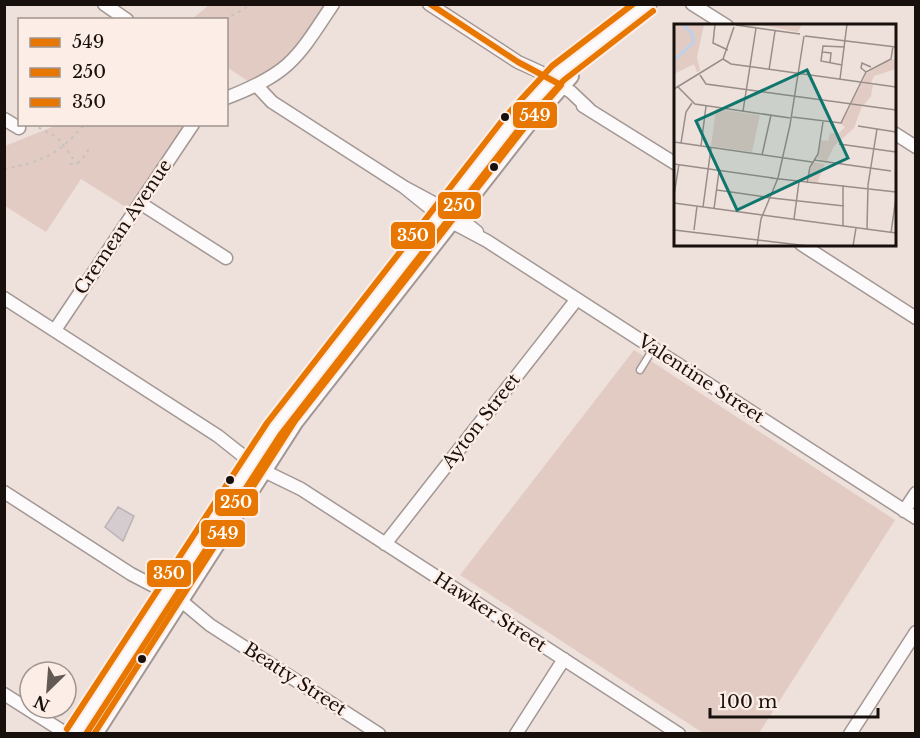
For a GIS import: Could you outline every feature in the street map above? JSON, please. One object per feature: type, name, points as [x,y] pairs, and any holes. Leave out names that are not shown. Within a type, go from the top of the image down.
[{"type":"main road","points":[[75,734],[171,600],[260,463],[316,395],[448,216],[553,85],[648,4]]},
{"type":"main road","points":[[94,734],[171,600]]},
{"type":"street","points":[[104,4],[124,18]]},
{"type":"street","points":[[230,92],[257,86],[277,75],[296,59],[333,4]]},
{"type":"street","points":[[429,4],[674,163]]},
{"type":"street","points":[[692,4],[701,7],[724,24]]},
{"type":"street","name":"Valentine Street","points":[[257,86],[272,102],[915,518]]},
{"type":"street","points":[[4,119],[19,128]]},
{"type":"street","name":"Cremean Avenue","points":[[55,330],[192,126]]},
{"type":"street","points":[[896,134],[915,147]]},
{"type":"street","points":[[140,203],[226,258]]},
{"type":"street","points":[[804,246],[915,318]]},
{"type":"street","name":"Hawker Street","points":[[4,298],[679,734]]},
{"type":"street","name":"Ayton Street","points":[[385,544],[577,299]]},
{"type":"street","name":"Beatty Street","points":[[4,492],[379,734]]},
{"type":"street","points":[[904,511],[915,493]]},
{"type":"street","points":[[850,734],[915,632]]},
{"type":"street","points":[[516,734],[564,659]]},
{"type":"street","points":[[4,694],[67,734]]},
{"type":"lane","points":[[640,370],[654,348]]},
{"type":"path","points":[[228,18],[252,4]]},
{"type":"path","points":[[36,126],[52,134],[77,164]]},
{"type":"path","points":[[4,169],[42,159],[65,147],[83,126]]},
{"type":"path","points":[[70,164],[77,164],[84,159],[89,149]]},
{"type":"shaded area","points":[[209,5],[326,5],[303,40],[285,60],[263,76],[249,82],[228,68],[228,18],[193,18]]},
{"type":"shaded area","points":[[55,126],[186,126],[129,209],[81,179],[46,232],[5,206],[5,146]]},
{"type":"shaded area","points":[[634,350],[895,520],[759,733],[703,733],[460,575]]},
{"type":"building","points":[[118,507],[134,516],[123,541],[105,527]]},
{"type":"transit line","name":"549","points":[[94,734],[295,421],[525,127],[561,85],[518,62],[430,4]]},
{"type":"transit line","name":"350","points":[[67,729],[267,423],[505,117],[552,66],[633,4]]},
{"type":"transit line","name":"250","points":[[86,734],[281,434],[519,129],[564,80],[653,11]]}]
